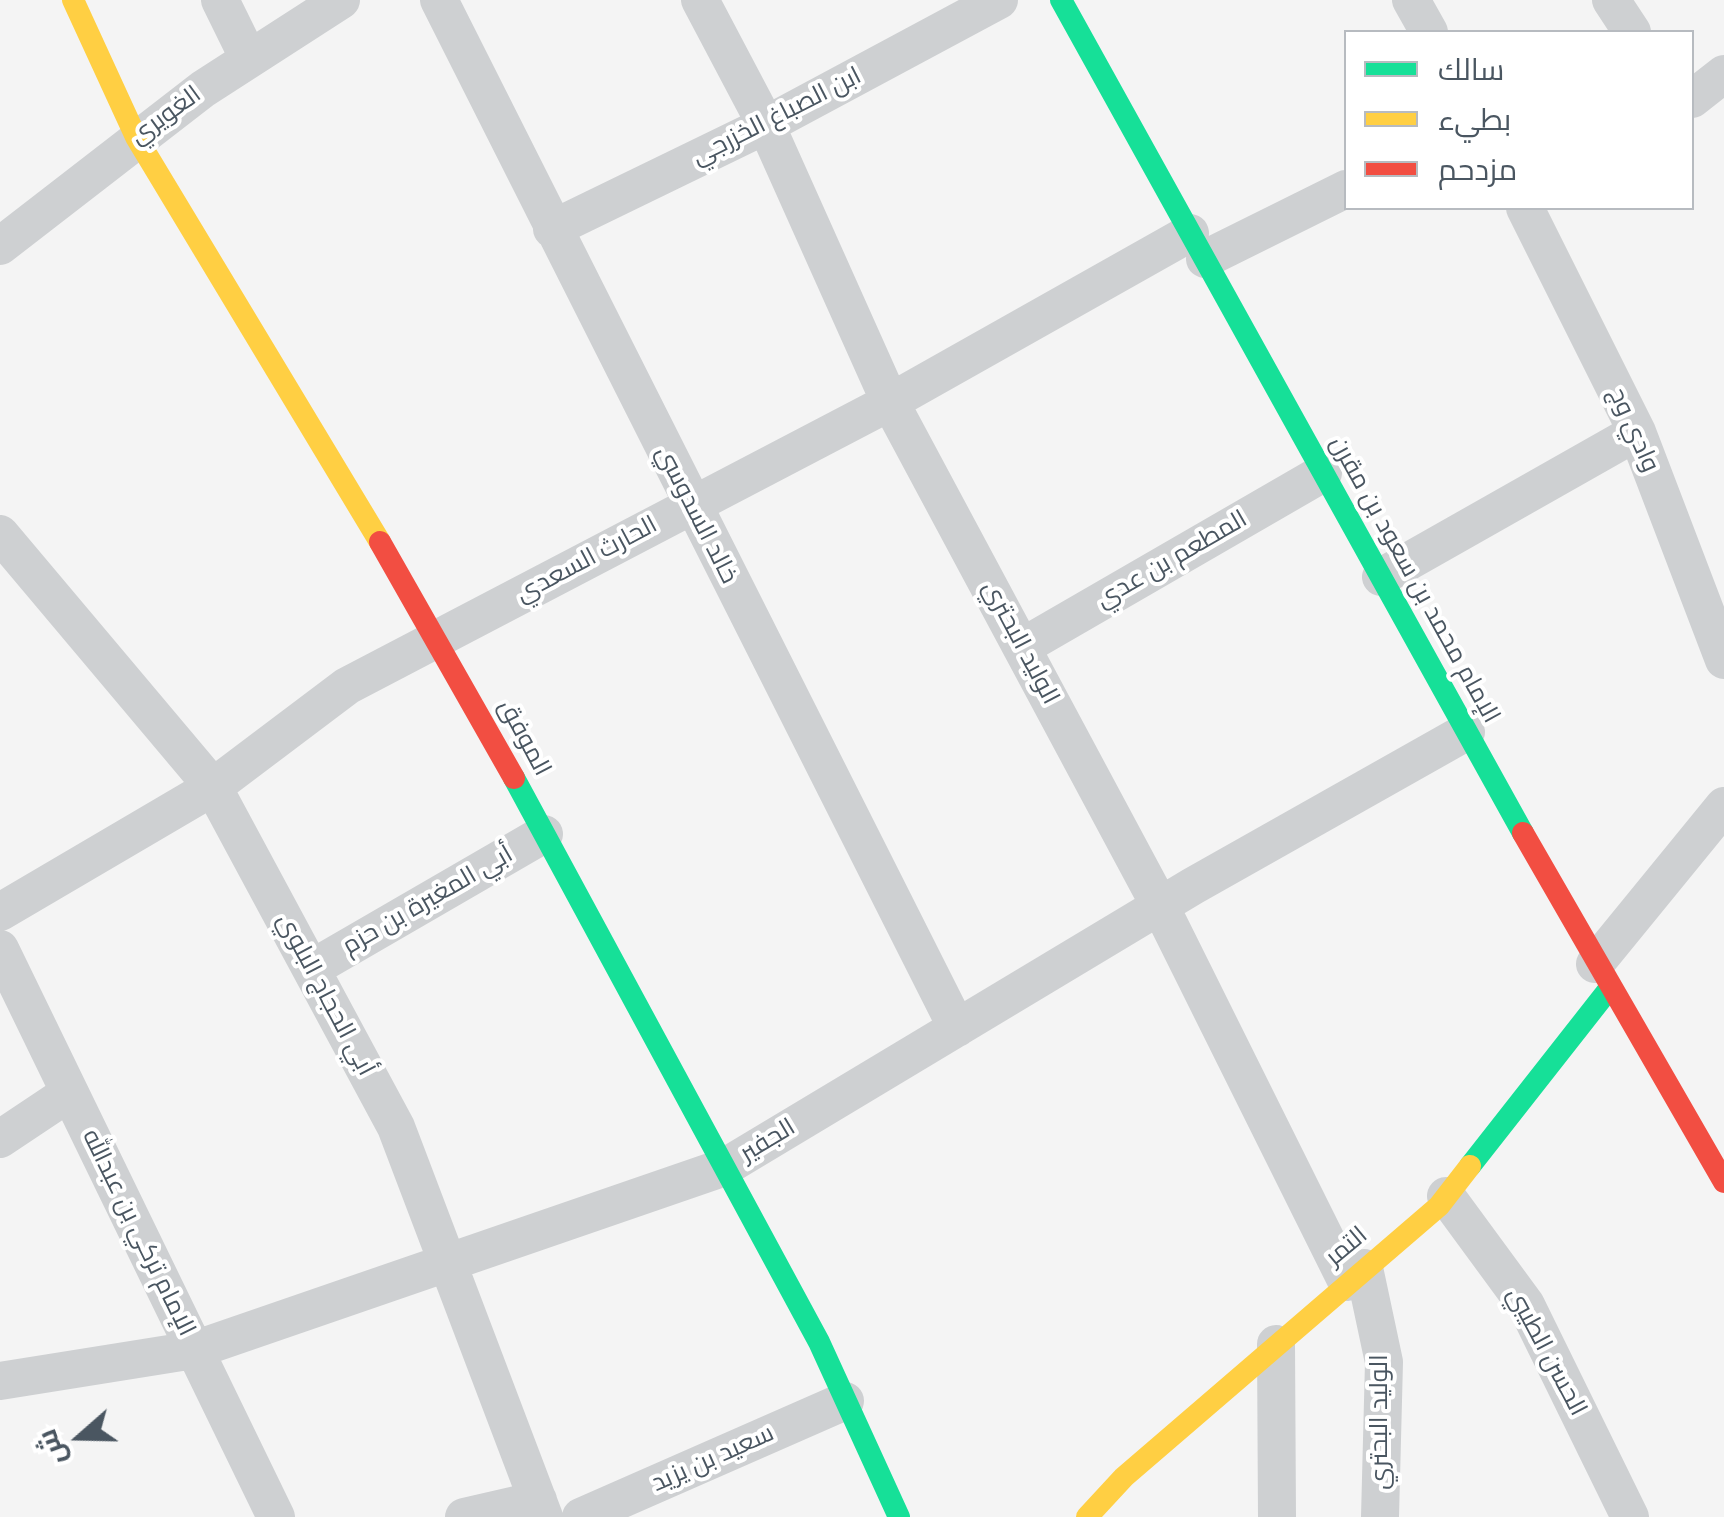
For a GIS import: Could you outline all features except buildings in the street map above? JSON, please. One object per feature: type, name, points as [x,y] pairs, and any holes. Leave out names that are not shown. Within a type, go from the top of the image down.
[{"type":"street","name":"الموفق","points":[[73,0],[136,137],[438,638],[820,1342],[900,1517]]},
{"type":"street","points":[[220,0],[250,59]]},
{"type":"street","name":"الغويري","points":[[0,246],[136,137],[341,0]]},
{"type":"street","name":"خالد السدوسي","points":[[439,0],[957,1028]]},
{"type":"street","name":"الوليد البحتري","points":[[700,0],[766,125],[890,402],[1356,1275],[1384,1362],[1380,1517]]},
{"type":"street","name":"ابن الصباغ الخزرجي","points":[[552,229],[766,125],[999,0]]},
{"type":"street","name":"الإمام محمد بن سعود بن مقرن","points":[[1062,0],[1602,976],[1724,1182]]},
{"type":"street","points":[[1411,0],[1428,30]]},
{"type":"street","points":[[1611,0],[1631,30]]},
{"type":"street","points":[[1694,98],[1724,74]]},
{"type":"street","name":"الحارث السعدي","points":[[0,912],[214,787],[347,686],[1198,246],[1344,190]]},
{"type":"street","name":"وادي وج","points":[[1537,213],[1637,432],[1724,660]]},
{"type":"street","points":[[1381,578],[1637,432]]},
{"type":"street","name":"المطعم بن عدي","points":[[1022,646],[1323,473]]},
{"type":"street","name":"أبي الحجاج البلوي","points":[[0,534],[214,787],[396,1127],[541,1508]]},
{"type":"street","name":"الجفير","points":[[0,1381],[194,1350],[725,1167],[1160,906],[1466,732]]},
{"type":"street","points":[[1602,976],[1724,806]]},
{"type":"street","name":"أبي المغيرة بن حزم","points":[[311,969],[544,834]]},
{"type":"street","name":"الإمام تركي بن عبدالله","points":[[1,955],[276,1517]]},
{"type":"street","name":"التمر","points":[[1087,1517],[1124,1477],[1446,1196],[1602,976]]},
{"type":"street","points":[[0,1139],[69,1092]]},
{"type":"street","name":"الحسن الطيبي","points":[[1446,1196],[1526,1305],[1630,1517]]},
{"type":"street","points":[[1276,1344],[1277,1517]]},
{"type":"street","name":"سعيد بن يزيد","points":[[581,1517],[845,1400]]},
{"type":"street","points":[[1118,1517],[1124,1477]]},
{"type":"street","points":[[464,1517],[541,1508]]},
{"type":"traffic: fast","points":[[1061,0],[1523,833]]},
{"type":"traffic: fast","points":[[514,778],[819,1342],[899,1517]]},
{"type":"traffic: fast","points":[[1470,1166],[1609,989]]},
{"type":"traffic: slow","points":[[73,0],[136,137],[380,542]]},
{"type":"traffic: slow","points":[[1087,1517],[1124,1477],[1439,1206],[1470,1166]]},
{"type":"traffic: jam","points":[[380,542],[514,778]]},
{"type":"traffic: jam","points":[[1523,833],[1724,1182]]}]
